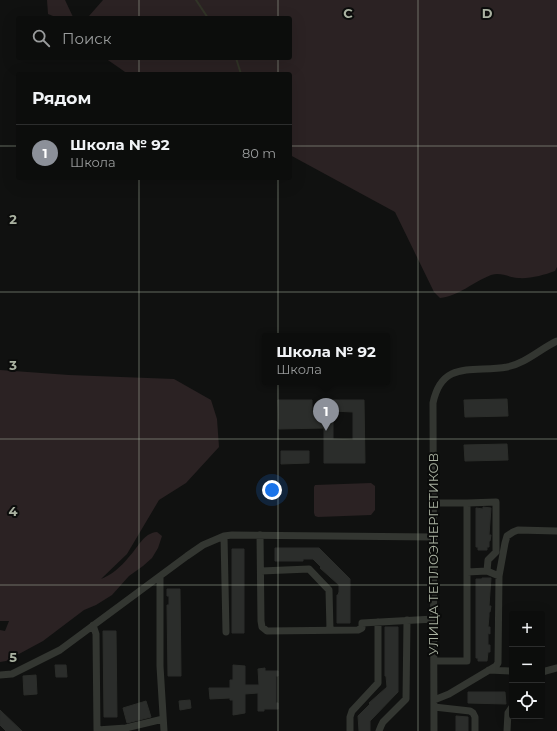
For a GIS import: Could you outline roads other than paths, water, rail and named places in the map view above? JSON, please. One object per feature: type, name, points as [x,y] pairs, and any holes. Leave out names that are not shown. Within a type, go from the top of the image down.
[{"type":"street","name":"УЛИЦА ТЕПЛОЭНЕРГЕТИКОВ","points":[[434,731],[433,403],[435,392],[445,380],[454,373],[464,369],[508,366],[530,358],[557,341]]},
{"type":"street","points":[[433,503],[496,502],[496,552],[488,560],[487,571]]},
{"type":"street","points":[[434,661],[467,661],[467,503]]},
{"type":"street","points":[[434,704],[496,666],[498,662],[499,576],[507,536],[518,530],[557,531]]},
{"type":"street","points":[[260,535],[261,621],[262,627],[267,630],[358,630],[362,628],[362,623],[434,619]]},
{"type":"street","points":[[0,676],[12,674],[53,654],[203,545],[224,536],[433,537]]},
{"type":"street","points":[[224,536],[226,632]]},
{"type":"street","points":[[261,571],[309,569],[329,590],[330,630]]},
{"type":"street","points":[[467,572],[487,571],[499,576]]},
{"type":"street","points":[[160,577],[160,666],[162,719],[164,731]]},
{"type":"street","points":[[379,731],[380,726],[406,699],[407,620]]},
{"type":"street","points":[[350,731],[350,716],[352,710],[378,683],[378,622]]},
{"type":"street","points":[[93,625],[96,634],[97,730],[126,728],[162,719]]},
{"type":"street","points":[[545,671],[557,668]]},
{"type":"street","points":[[488,670],[509,671]]},
{"type":"street","points":[[434,704],[470,711],[475,717],[475,731]]},
{"type":"street","points":[[508,731],[509,712]]},
{"type":"waterway","points":[[196,0],[207,16]]},
{"type":"waterway","points":[[237,60],[240,72]]},
{"type":"place","name":"Школа № 92","points":[[326,431]]}]
